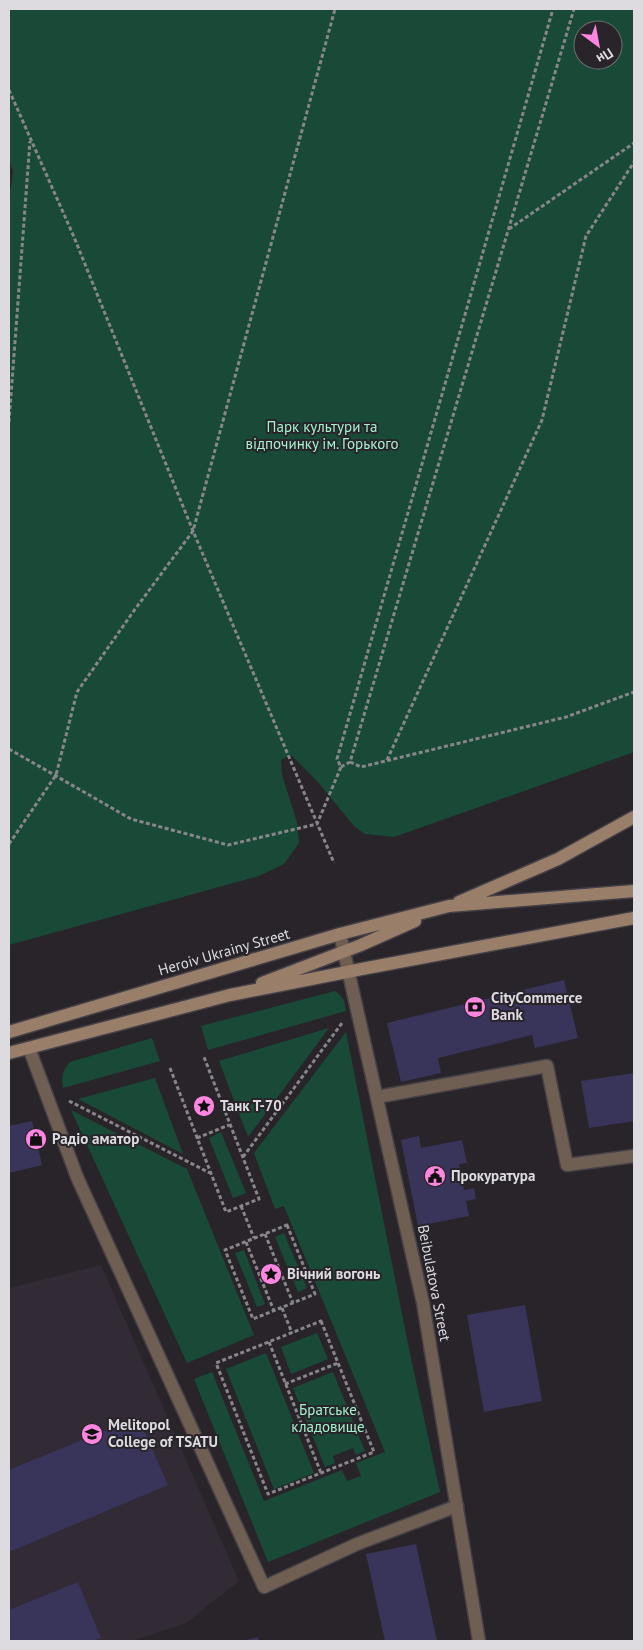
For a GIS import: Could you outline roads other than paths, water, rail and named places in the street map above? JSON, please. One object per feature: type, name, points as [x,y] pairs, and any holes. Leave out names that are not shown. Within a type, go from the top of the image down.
[{"type":"main road","points":[[449,906],[558,859],[634,817]]},
{"type":"main road","name":"Heroiv Ukrainy Street","points":[[9,1032],[340,934],[449,906],[634,891]]},
{"type":"main road","name":"Heroiv Ukrainy Street","points":[[230,996],[345,951],[449,906]]},
{"type":"main road","name":"Heroiv Ukrainy Street","points":[[9,1053],[230,996],[350,971],[634,918]]},
{"type":"street","name":"Beibulatova Street","points":[[340,934],[350,971],[423,1303],[479,1641]]},
{"type":"street","points":[[29,1048],[77,1177],[264,1587],[357,1544],[457,1506]]},
{"type":"street","points":[[377,1097],[547,1066],[567,1165],[634,1156]]},
{"type":"place","name":"CityCommerce Bank","points":[[475,1007]]},
{"type":"place","name":"Танк Т-70","points":[[204,1106]]},
{"type":"place","name":"Радіо аматор","points":[[36,1139]]},
{"type":"place","name":"Прокуратура","points":[[435,1176]]},
{"type":"place","name":"Вічний вогонь","points":[[271,1274]]},
{"type":"place","name":"Melitopol College of TSATU","points":[[92,1434]]},
{"type":"park label","name":"Парк культури та відпочинку ім. Горького","points":[[322,436]]},
{"type":"park label","name":"Братське кладовище","points":[[328,1418]]}]
